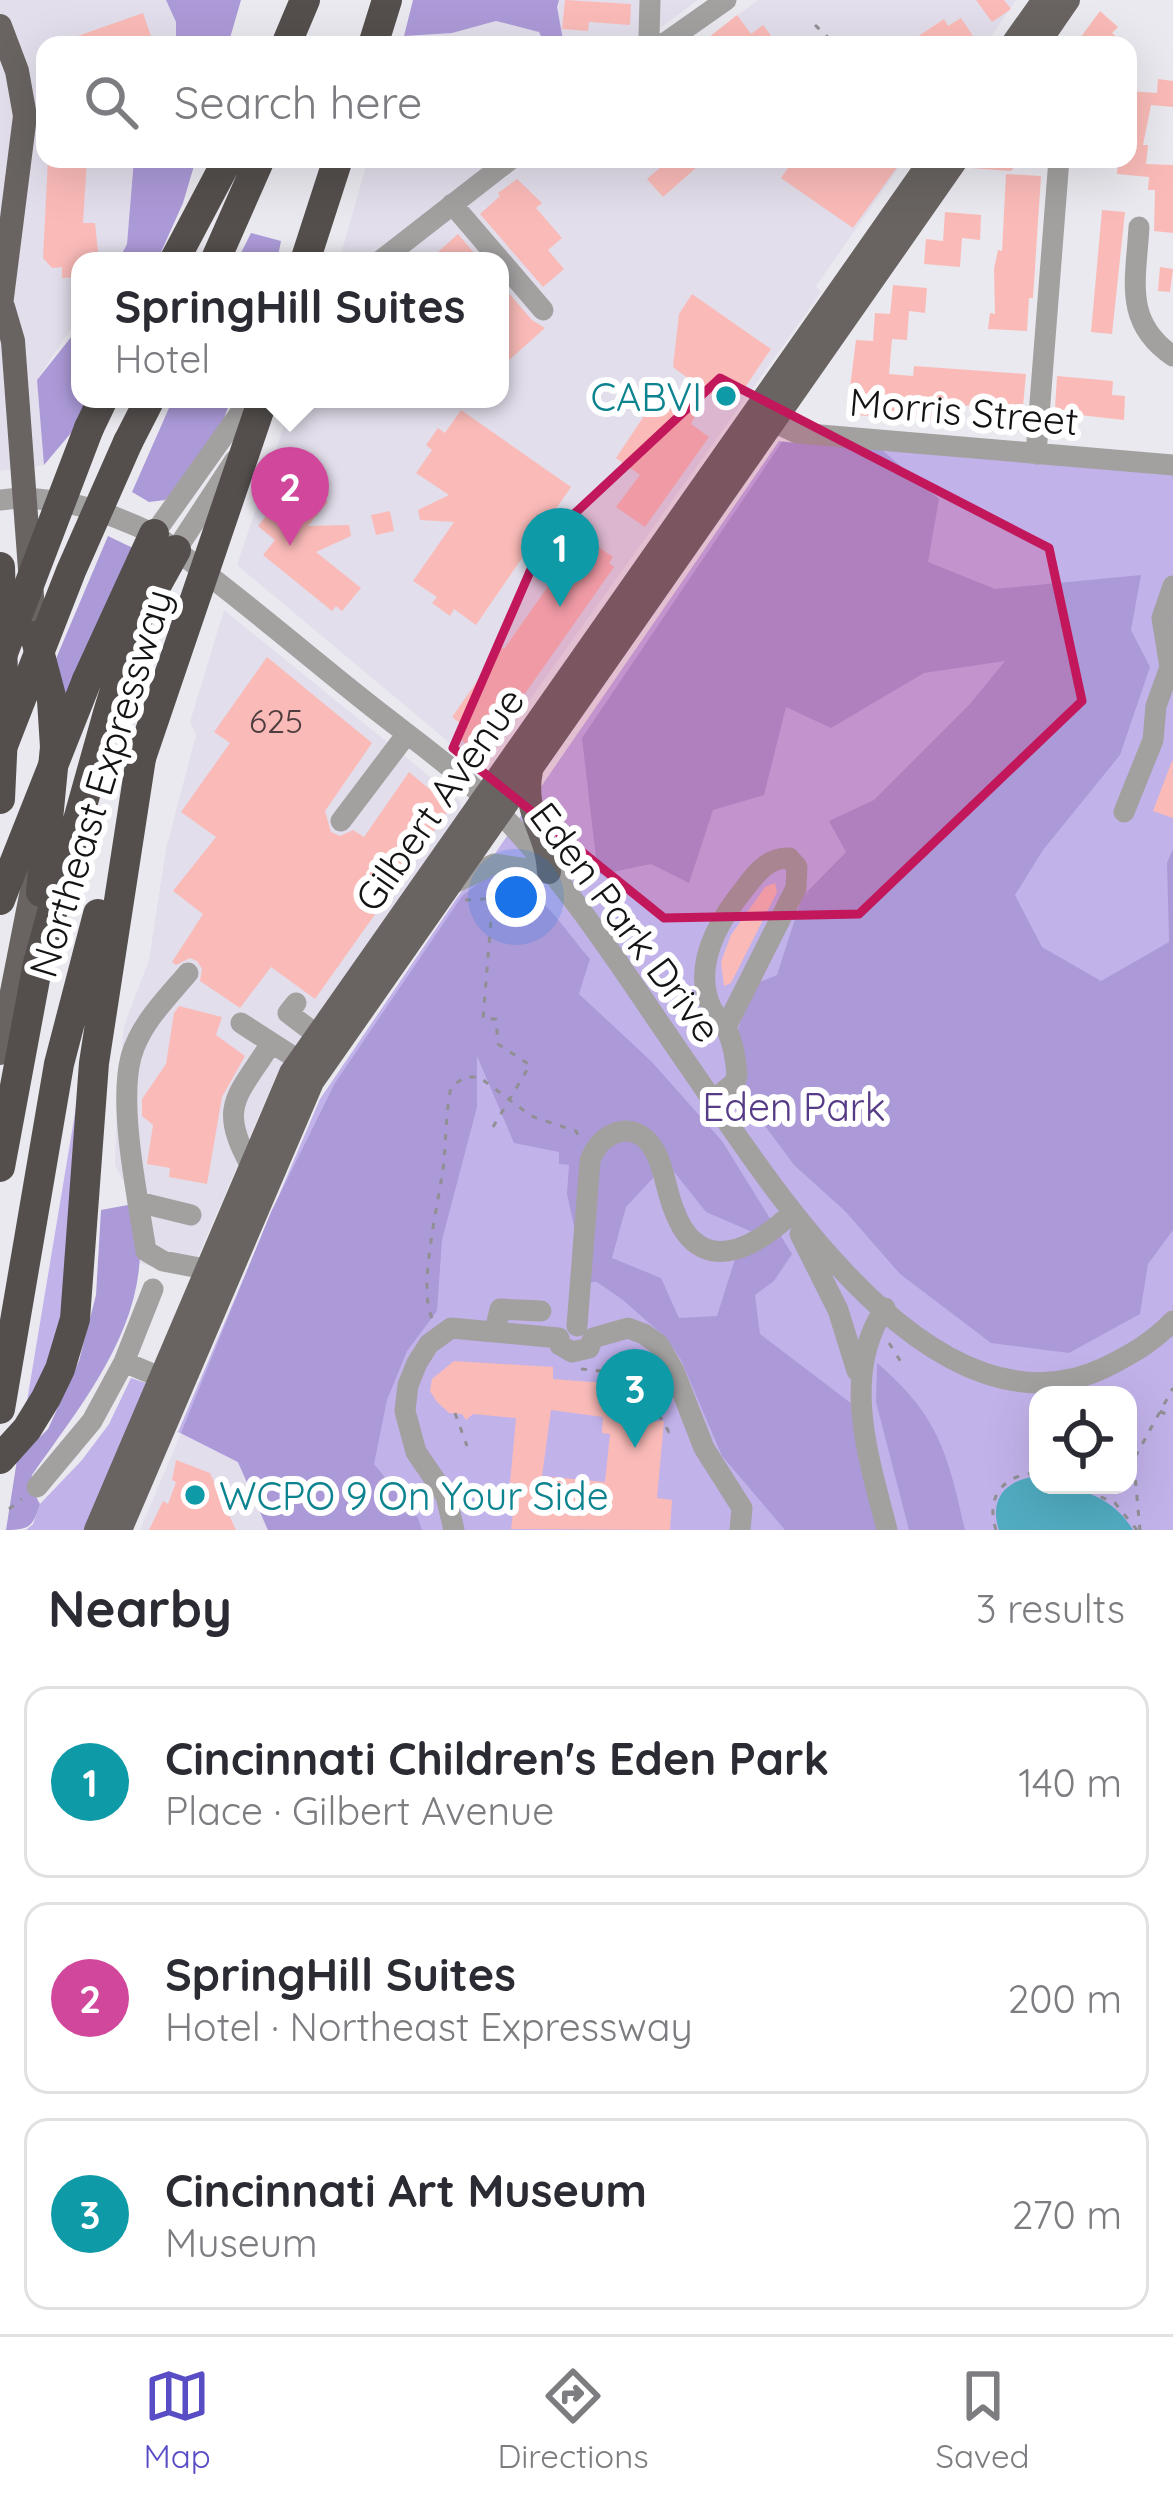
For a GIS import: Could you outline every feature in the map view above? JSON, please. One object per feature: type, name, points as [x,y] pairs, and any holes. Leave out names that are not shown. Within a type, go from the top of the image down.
[{"type":"highway","points":[[290,36],[305,0]]},
{"type":"highway","points":[[307,36],[320,0]]},
{"type":"highway","points":[[376,36],[387,0]]},
{"type":"highway","points":[[179,252],[223,168]]},
{"type":"highway","points":[[219,252],[256,168]]},
{"type":"highway","points":[[308,252],[335,168]]},
{"type":"highway","points":[[0,615],[98,408]]},
{"type":"highway","points":[[0,754],[71,571],[145,408]]},
{"type":"highway","name":"Northeast Expressway","points":[[0,1409],[55,1084],[86,1015],[141,758],[259,408]]},
{"type":"highway","points":[[0,661],[88,428]]},
{"type":"highway","points":[[5,887],[88,680],[165,542]]},
{"type":"highway","points":[[0,1167],[38,963],[136,622],[165,542]]},
{"type":"highway","points":[[0,569],[4,713],[0,799]]},
{"type":"highway","points":[[34,634],[52,700],[55,747],[48,849],[36,926],[38,963]]},
{"type":"highway","points":[[0,1459],[27,1429],[60,1369],[75,1319],[86,1015]]},
{"type":"main road","points":[[1018,36],[1044,0]]},
{"type":"main road","points":[[1043,36],[1068,0]]},
{"type":"main road","points":[[0,26],[17,71],[25,116],[1,310],[13,341],[11,499],[34,634],[44,736],[39,854],[0,1053]]},
{"type":"main road","name":"Gilbert Avenue","points":[[120,1530],[205,1269],[282,1089],[454,894],[490,804],[532,766],[926,168]]},
{"type":"main road","name":"Gilbert Avenue","points":[[95,1530],[298,1107],[315,1049],[763,419],[950,168]]},
{"type":"main road","points":[[532,766],[529,808],[548,852],[540,881]]},
{"type":"street","points":[[649,36],[650,0]]},
{"type":"street","points":[[672,36],[726,0]]},
{"type":"street","points":[[391,252],[499,168]]},
{"type":"street","points":[[1036,454],[1057,168]]},
{"type":"street","points":[[452,204],[493,252]]},
{"type":"street","points":[[1139,227],[1134,306],[1154,343],[1173,356]]},
{"type":"street","points":[[509,270],[543,310]]},
{"type":"street","points":[[165,542],[245,408]]},
{"type":"street","points":[[165,542],[276,408]]},
{"type":"street","name":"Morris Street","points":[[763,419],[797,433],[1173,465]]},
{"type":"street","name":"Eden Park Drive","points":[[11,499],[96,510],[165,542],[490,804],[540,881],[712,1101],[794,1215],[884,1308],[941,1352],[970,1368],[1015,1382],[1061,1383],[1087,1376],[1164,1339],[1173,1321]]},
{"type":"street","points":[[1124,812],[1153,740],[1156,706],[1170,668],[1162,617],[1173,586]]},
{"type":"street","points":[[341,821],[406,735]]},
{"type":"street","points":[[712,1101],[737,1079],[726,1027],[709,1001],[704,968],[708,950],[743,890],[770,861],[789,858],[797,867],[796,888],[726,1027]]},
{"type":"street","points":[[454,894],[480,868],[499,863],[540,881]]},
{"type":"street","points":[[188,973],[142,1032],[131,1058],[130,1133],[146,1251],[163,1261],[205,1269]]},
{"type":"street","points":[[296,1003],[288,1013],[315,1049]]},
{"type":"street","points":[[241,1023],[271,1042],[315,1049]]},
{"type":"street","points":[[250,1164],[235,1138],[231,1109],[271,1042]]},
{"type":"street","points":[[576,1334],[590,1162],[598,1142],[610,1133],[633,1132],[650,1144],[682,1228],[708,1249],[746,1249],[794,1215],[838,1310],[861,1383]]},
{"type":"street","points":[[138,1202],[191,1215]]},
{"type":"street","points":[[37,1487],[92,1420],[124,1362],[153,1289]]},
{"type":"street","points":[[884,1308],[863,1351],[861,1383],[868,1456],[887,1530]]},
{"type":"street","points":[[495,1331],[500,1309],[541,1311]]},
{"type":"street","points":[[454,1530],[444,1491],[411,1440],[405,1402],[407,1385],[422,1353],[460,1321],[495,1331],[576,1334],[628,1328],[659,1346],[741,1519]]},
{"type":"street","points":[[124,1362],[169,1382]]},
{"type":"path","points":[[815,25],[827,36]]},
{"type":"path","points":[[493,1127],[530,1065],[498,1044],[496,1019],[484,1019],[494,874]]},
{"type":"path","points":[[454,894],[520,897],[540,881]]},
{"type":"path","points":[[436,1325],[426,1296],[430,1232],[451,1087],[465,1077],[479,1077],[544,1122],[572,1129],[580,1142]]},
{"type":"path","points":[[885,1336],[901,1362]]},
{"type":"path","points":[[647,1368],[647,1382],[662,1383],[660,1417],[669,1432],[674,1431]]},
{"type":"path","points":[[1137,1457],[1173,1388]]},
{"type":"path","points":[[1160,1411],[1173,1418]]},
{"type":"path","points":[[454,1413],[467,1446]]},
{"type":"path","points":[[996,1530],[992,1505],[997,1492],[1018,1476],[1029,1474]]},
{"type":"path","points":[[1096,1494],[1115,1503],[1139,1530]]},
{"type":"path","points":[[1136,1494],[1139,1530]]},
{"type":"highlighted area","points":[[720,378],[1049,548],[1082,701],[859,914],[664,918],[453,748],[542,544]]},
{"type":"shaded area","points":[[0,0],[166,0],[176,22],[176,36],[36,36],[36,168],[133,168],[127,244],[122,252],[71,252],[71,329],[37,380],[44,465],[0,471]]},
{"type":"shaded area","points":[[559,0],[698,0],[649,36],[562,36]]},
{"type":"shaded area","points":[[758,0],[1016,0],[991,36],[711,36]]},
{"type":"shaded area","points":[[496,21],[541,36],[404,36],[452,33]]},
{"type":"shaded area","points":[[365,168],[899,168],[816,286],[821,292],[788,339],[485,762],[475,764],[237,565],[290,408],[509,408],[509,252],[342,252]]},
{"type":"shaded area","points":[[224,610],[460,801],[462,812],[277,1074],[189,1277],[133,1261],[129,1192],[115,1165],[117,1092],[124,1026],[149,960],[166,849],[196,735],[190,722]]},
{"type":"shaded area","points":[[198,1393],[350,1530],[140,1530]]},
{"type":"green space","points":[[166,0],[241,0],[231,36],[176,36],[176,22]]},
{"type":"green space","points":[[413,0],[559,0],[562,36],[541,36],[496,21],[452,33],[404,36]]},
{"type":"green space","points":[[133,168],[193,168],[161,252],[123,252]]},
{"type":"green space","points":[[251,233],[281,241],[279,252],[242,252]]},
{"type":"green space","points":[[71,337],[71,408],[90,408],[44,465],[37,380]]},
{"type":"green space","points":[[169,408],[228,408],[165,500],[149,502],[132,492]]},
{"type":"green space","name":"Eden Park","points":[[779,441],[1173,475],[1173,1530],[268,1530],[238,1462],[178,1432],[320,1099],[459,895],[494,855]]},
{"type":"green space","points":[[782,442],[882,450],[939,499],[928,562],[995,589],[1141,575],[1131,630],[1150,667],[1120,755],[1043,850],[1015,895],[1042,947],[1101,981],[1169,942],[1167,863],[1173,849],[1173,1230],[1148,1264],[1140,1314],[1069,1353],[991,1343],[900,1274],[845,1211],[794,1165],[743,1096],[747,1077],[738,1029],[755,984],[777,975],[802,897],[846,852],[829,821],[874,800],[970,704],[1005,661],[924,673],[831,728],[786,707],[764,795],[713,810],[689,883],[651,864],[598,875],[582,738]]},
{"type":"green space","points":[[108,536],[137,550],[60,724],[52,668]]},
{"type":"green space","points":[[488,876],[519,885],[546,906],[590,959],[579,994],[651,1061],[722,1141],[792,1254],[774,1281],[755,1295],[760,1334],[852,1404],[881,1530],[785,1530],[722,1456],[681,1360],[667,1339],[623,1300],[597,1282],[586,1282],[567,1194],[569,1165],[559,1164],[559,1152],[514,1143],[477,1056],[477,1107],[442,1240],[437,1311],[407,1351],[387,1400],[374,1464],[418,1518],[422,1530],[268,1530],[238,1462],[181,1433],[271,1212],[335,1083],[462,896]],"holes":[[[667,1163],[706,1212],[757,1234],[735,1259],[717,1316],[679,1318],[661,1278],[612,1258],[626,1207]]]},
{"type":"green space","points":[[77,1101],[64,1303],[56,1343],[26,1407]]},
{"type":"green space","points":[[128,1205],[140,1250],[130,1312],[103,1370],[32,1475],[30,1486],[40,1504],[35,1517],[25,1528],[6,1530],[17,1460],[48,1429],[79,1361],[96,1295],[101,1210]]},
{"type":"green space","points":[[877,1363],[928,1419],[953,1479],[965,1530],[909,1530],[876,1402]]},
{"type":"green space","points":[[131,1378],[146,1383],[84,1530],[26,1530],[40,1504],[109,1424]]},
{"type":"water","points":[[1029,1478],[1029,1494],[1088,1494],[1115,1509],[1133,1530],[999,1530],[998,1502],[1014,1483]]},
{"type":"building","points":[[565,0],[631,4],[630,25],[589,22],[588,31],[562,29]]},
{"type":"building","points":[[976,0],[1004,0],[1011,9],[992,22]]},
{"type":"building","points":[[1100,11],[1118,27],[1112,33],[1116,36],[1082,36]]},
{"type":"building","points":[[143,13],[151,36],[78,36]]},
{"type":"building","points":[[737,15],[751,34],[763,25],[771,36],[710,36]]},
{"type":"building","points":[[961,18],[973,36],[918,36],[944,19],[948,26]]},
{"type":"building","points":[[1158,79],[1173,81],[1173,107],[1151,105],[1143,145],[1148,145],[1146,164],[1173,165],[1173,233],[1154,231],[1155,190],[1148,190],[1149,177],[1117,174],[1117,168],[1137,168],[1137,92],[1157,93]]},
{"type":"building","points":[[48,168],[86,168],[83,223],[95,223],[98,252],[71,252],[71,278],[62,278],[62,267],[52,268],[43,258]]},
{"type":"building","points":[[660,168],[696,168],[663,197],[647,179]]},
{"type":"building","points":[[788,168],[896,168],[853,228],[781,178]]},
{"type":"building","points":[[1006,174],[1041,176],[1027,331],[988,329],[990,313],[995,314],[994,269],[998,250],[1002,251]]},
{"type":"building","points":[[517,179],[542,203],[536,208],[562,238],[548,250],[564,269],[543,287],[480,214]]},
{"type":"building","points":[[1102,210],[1125,212],[1112,334],[1091,332]]},
{"type":"building","points":[[945,212],[981,215],[980,240],[962,238],[960,267],[924,264],[926,239],[943,241]]},
{"type":"building","points":[[458,234],[473,252],[438,252]]},
{"type":"building","points":[[1160,267],[1173,269],[1170,292],[1158,291]]},
{"type":"building","points":[[893,285],[927,288],[925,313],[909,311],[907,340],[892,339],[889,374],[913,376],[914,366],[1026,374],[1023,407],[938,405],[937,420],[847,411],[856,340],[873,341],[875,313],[890,314]]},
{"type":"building","points":[[509,293],[532,320],[545,328],[509,360]]},
{"type":"building","name":"CABVI","points":[[692,294],[771,349],[731,408],[703,388],[689,408],[696,414],[691,424],[709,437],[645,527],[616,507],[640,475],[616,458],[652,404],[659,409],[663,404],[669,407],[689,379],[673,367],[679,314]]},
{"type":"building","points":[[1057,376],[1113,381],[1112,395],[1125,396],[1124,420],[1062,413],[1055,408]]},
{"type":"building","points":[[461,410],[571,487],[476,625],[454,609],[450,616],[432,603],[437,597],[413,581],[454,522],[420,520],[418,510],[449,495],[416,473],[432,450],[426,445],[438,428],[445,433]]},
{"type":"building","points":[[306,475],[329,494],[308,526],[349,525],[351,536],[316,552],[361,588],[342,611],[336,606],[332,611],[263,555],[275,540],[258,526],[295,480],[299,483]]},
{"type":"building","points":[[390,511],[394,531],[376,535],[371,515]]},
{"type":"building","points":[[580,534],[613,557],[609,563],[614,567],[481,756],[454,734],[461,724],[452,717],[573,551],[570,548]]},
{"type":"building","points":[[267,657],[372,743],[325,811],[331,832],[340,836],[353,830],[364,837],[409,772],[451,807],[315,999],[271,967],[240,1008],[200,981],[202,969],[197,961],[172,962],[203,914],[173,891],[216,837],[181,812],[230,743],[214,732]]},
{"type":"building","points":[[1173,761],[1173,818],[1153,811]]},
{"type":"building","points":[[775,883],[777,892],[731,983],[724,986],[721,962],[731,935],[765,887]]},
{"type":"building","points":[[179,1006],[222,1017],[216,1035],[245,1056],[222,1097],[207,1184],[169,1177],[170,1168],[147,1164],[153,1125],[142,1116],[142,1099],[166,1064]]},
{"type":"building","points":[[454,1361],[553,1367],[553,1379],[591,1382],[606,1382],[607,1366],[643,1368],[642,1384],[659,1386],[656,1421],[664,1421],[657,1498],[672,1500],[670,1530],[511,1529],[517,1484],[510,1483],[516,1418],[473,1414],[466,1420],[462,1414],[449,1413],[430,1391],[432,1379]],"holes":[[[551,1410],[603,1417],[602,1433],[610,1434],[605,1482],[542,1476]]]},
{"type":"building","name":"WCPO 9 On Your Side","points":[[176,1460],[210,1473],[236,1530],[149,1530],[163,1501],[168,1504],[176,1482],[172,1480]]},
{"type":"place","name":"CABVI","points":[[726,396]]},
{"type":"place","name":"SpringHill Suites","points":[[290,546]]},
{"type":"place","name":"Cincinnati Children's Eden Park","points":[[560,607]]},
{"type":"place","name":"Cincinnati Art Museum","points":[[635,1448]]},
{"type":"place","name":"WCPO 9 On Your Side","points":[[195,1495]]}]
